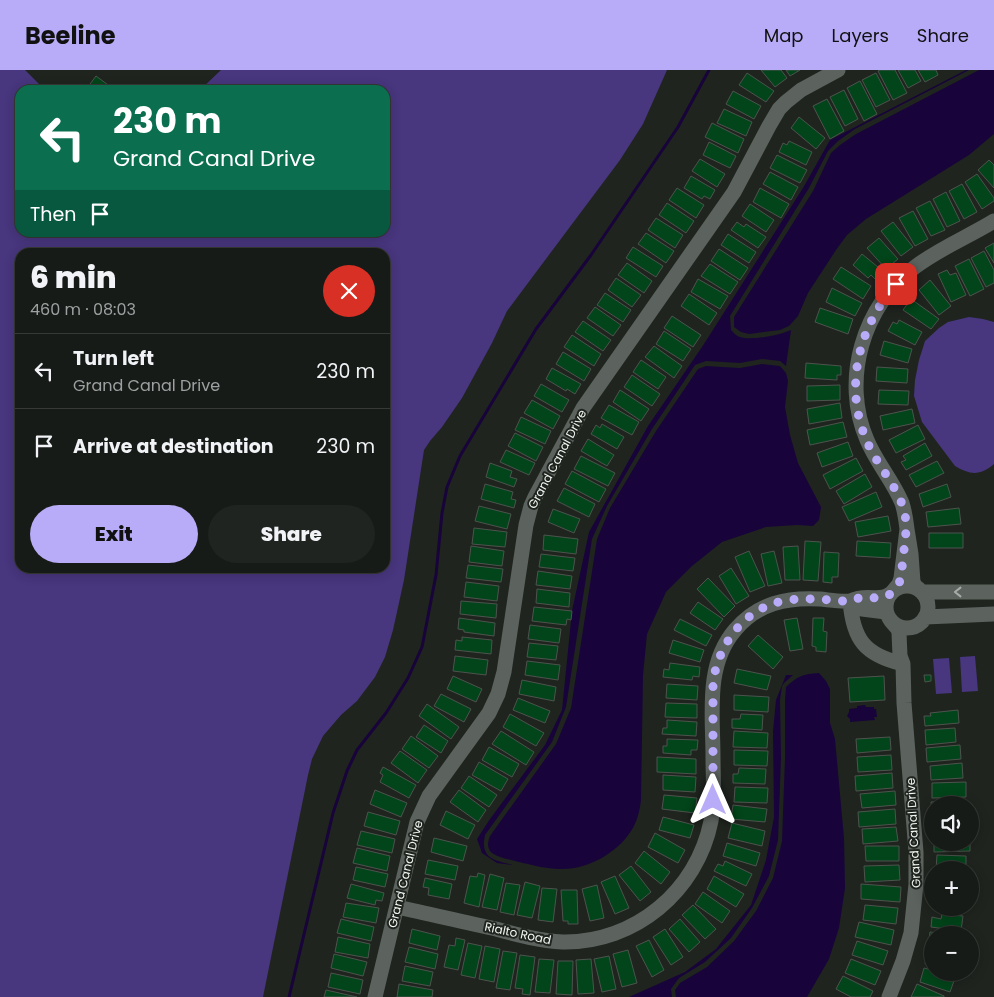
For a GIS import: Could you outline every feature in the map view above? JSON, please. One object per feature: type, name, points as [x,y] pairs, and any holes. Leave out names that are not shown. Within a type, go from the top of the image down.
[{"type":"street","name":"Grand Canal Drive","points":[[376,997],[414,833],[421,812],[429,796],[489,714],[498,694],[504,672],[526,525],[531,506],[583,408],[734,192],[779,109],[801,90],[838,70]]},
{"type":"street","points":[[921,621],[928,609],[928,604],[926,598],[915,585],[913,578],[906,519],[902,503],[871,448],[861,422],[857,403],[857,365],[868,327],[888,293],[904,275],[936,253],[994,221]]},
{"type":"street","points":[[907,529],[901,578],[886,604],[889,616],[896,625],[910,628],[921,621],[994,614]]},
{"type":"street","points":[[892,592],[898,588],[908,586],[920,591],[994,592]]},
{"type":"street","name":"Rialto Road","points":[[397,906],[539,939],[563,942],[576,942],[601,937],[626,929],[645,919],[673,896],[686,879],[697,860],[708,831],[713,800],[713,682],[717,662],[724,645],[730,637],[740,625],[755,613],[774,603],[802,599],[850,601],[862,597],[881,598],[892,592]]},
{"type":"street","name":"Rialto Road","points":[[850,601],[862,609],[889,616]]},
{"type":"street","points":[[850,601],[851,616],[856,633],[862,643],[872,652],[886,660],[903,664]]},
{"type":"street","name":"Grand Canal Drive","points":[[889,616],[898,629],[900,656],[903,664],[916,852],[916,884],[911,933],[903,961],[889,997]]},
{"type":"street","name":"Grand Canal Drive","points":[[903,664],[908,656],[913,631],[921,621]]},
{"type":"shaded area","points":[[0,70],[25,70],[40,85],[15,85],[15,237],[390,237],[390,85],[205,85],[221,70],[667,70],[643,124],[620,160],[507,311],[462,398],[424,450],[404,580],[393,630],[385,657],[375,677],[357,701],[341,715],[323,736],[312,759],[263,997],[0,997]]},
{"type":"shaded area","points":[[969,70],[855,129],[828,151],[809,188],[730,316],[731,330],[740,337],[766,337],[791,330],[786,366],[780,361],[762,359],[740,363],[706,361],[695,365],[652,429],[607,506],[592,539],[566,707],[552,742],[485,835],[484,843],[487,854],[494,860],[513,865],[497,863],[482,853],[477,839],[545,745],[562,710],[572,611],[589,532],[648,426],[704,344],[803,188],[830,140]]},
{"type":"shaded area","points":[[979,70],[994,70],[994,134],[969,155],[866,219],[847,235],[808,293],[798,316],[789,326],[780,330],[749,334],[741,332],[734,327],[734,317],[813,191],[831,153],[856,134]]},
{"type":"shaded area","points":[[969,317],[994,322],[994,464],[984,471],[975,473],[955,466],[922,422],[914,396],[919,360],[925,341],[948,322]]},
{"type":"shaded area","points":[[762,364],[780,366],[786,373],[788,381],[785,407],[790,435],[798,463],[821,507],[819,520],[813,526],[766,527],[722,542],[692,566],[666,592],[647,634],[643,675],[640,807],[634,826],[621,843],[613,851],[593,862],[571,868],[544,868],[495,855],[488,847],[490,836],[556,744],[571,708],[597,539],[610,508],[656,431],[698,369],[706,366],[740,368]]},
{"type":"shaded area","points":[[975,656],[978,691],[962,692],[960,657]]},
{"type":"shaded area","points":[[949,658],[952,693],[936,694],[933,659]]},
{"type":"shaded area","points":[[819,673],[830,689],[830,723],[835,739],[844,838],[845,888],[839,928],[829,959],[807,997],[676,997],[675,990],[680,983],[707,967],[734,941],[756,911],[773,878],[782,841],[786,687],[801,676]]},
{"type":"shaded area","points":[[786,675],[793,675],[782,686],[780,700],[781,758],[778,840],[769,876],[752,908],[731,938],[705,962],[679,978],[671,989],[672,997],[629,997],[685,972],[716,949],[751,905],[766,860],[774,817],[773,731],[776,700]]},
{"type":"shaded area","points":[[865,705],[866,707],[874,707],[876,709],[877,717],[874,717],[875,720],[850,722],[847,716],[849,709]]},
{"type":"building","points":[[761,70],[781,70],[787,78],[775,87]]},
{"type":"building","points":[[786,70],[800,70],[790,76]]},
{"type":"building","points":[[895,70],[907,93],[893,100],[878,71]]},
{"type":"building","points":[[898,70],[915,70],[921,81],[908,88]]},
{"type":"building","points":[[918,70],[936,70],[938,75],[925,82]]},
{"type":"building","points":[[747,73],[774,91],[766,102],[739,85]]},
{"type":"building","points":[[876,73],[890,100],[876,107],[862,80]]},
{"type":"building","points":[[96,76],[108,85],[92,85],[90,84]]},
{"type":"building","points":[[860,81],[877,114],[864,121],[847,88]]},
{"type":"building","points":[[844,90],[858,119],[845,126],[830,97]]},
{"type":"building","points":[[733,91],[761,106],[754,119],[726,104]]},
{"type":"building","points":[[827,99],[844,131],[830,139],[813,106]]},
{"type":"building","points":[[724,109],[752,122],[746,136],[717,123]]},
{"type":"building","points":[[799,117],[825,138],[816,149],[791,128]]},
{"type":"building","points":[[712,123],[744,139],[738,153],[705,137]]},
{"type":"building","points":[[789,141],[812,152],[806,165],[779,152],[783,143],[787,145]]},
{"type":"building","points":[[709,142],[736,156],[730,168],[703,155]]},
{"type":"building","points":[[777,155],[807,170],[800,183],[770,168]]},
{"type":"building","points":[[700,159],[725,174],[717,187],[692,171]]},
{"type":"building","points":[[989,160],[994,165],[994,188],[978,170]]},
{"type":"building","points":[[770,172],[798,187],[791,200],[763,184]]},
{"type":"building","points":[[977,174],[994,198],[994,201],[982,209],[965,182]]},
{"type":"building","points":[[691,176],[715,190],[710,199],[704,196],[702,199],[684,188]]},
{"type":"building","points":[[962,184],[977,212],[964,219],[949,191]]},
{"type":"building","points":[[677,188],[704,205],[696,218],[669,200]]},
{"type":"building","points":[[760,188],[789,204],[781,218],[753,202]]},
{"type":"building","points":[[946,192],[960,221],[947,227],[933,199]]},
{"type":"building","points":[[930,201],[945,230],[931,236],[916,208]]},
{"type":"building","points":[[667,203],[694,221],[686,233],[659,215]]},
{"type":"building","points":[[750,204],[774,220],[766,232],[742,216]]},
{"type":"building","points":[[913,211],[928,239],[915,246],[899,218]]},
{"type":"building","points":[[656,218],[683,235],[675,248],[648,230]]},
{"type":"building","points":[[737,222],[744,227],[746,224],[766,237],[758,248],[731,230]]},
{"type":"building","points":[[893,222],[913,247],[901,256],[881,231]]},
{"type":"building","points":[[646,233],[674,251],[666,263],[638,244]]},
{"type":"building","points":[[728,234],[756,252],[749,263],[721,245]]},
{"type":"building","points":[[879,238],[898,259],[886,269],[867,248]]},
{"type":"building","points":[[994,243],[994,263],[985,248]]},
{"type":"building","points":[[633,247],[663,266],[656,277],[626,258]]},
{"type":"building","points":[[719,249],[748,268],[740,280],[711,261]]},
{"type":"building","points":[[984,251],[994,270],[994,283],[986,287],[971,258]]},
{"type":"building","points":[[862,254],[884,272],[877,281],[871,275],[868,278],[853,265]]},
{"type":"building","points":[[969,259],[984,289],[970,296],[955,266]]},
{"type":"building","points":[[627,263],[652,281],[644,293],[618,275]]},
{"type":"building","points":[[710,264],[738,282],[730,294],[701,276]]},
{"type":"building","points":[[841,267],[871,286],[863,299],[833,279]]},
{"type":"building","points":[[947,270],[950,275],[956,273],[966,295],[951,302],[938,274]]},
{"type":"building","points":[[616,278],[641,295],[632,307],[608,290]]},
{"type":"building","points":[[698,279],[728,296],[720,309],[691,292]]},
{"type":"building","points":[[930,280],[951,306],[939,315],[919,290]]},
{"type":"building","points":[[832,288],[862,303],[855,316],[826,302]]},
{"type":"building","points":[[605,293],[631,310],[623,322],[597,305]]},
{"type":"building","points":[[689,294],[717,313],[709,325],[681,306]]},
{"type":"building","points":[[911,299],[939,319],[931,329],[903,310]]},
{"type":"building","points":[[595,307],[621,325],[613,336],[587,318]]},
{"type":"building","points":[[820,308],[853,319],[848,334],[815,322]]},
{"type":"building","points":[[672,316],[701,335],[693,347],[664,328]]},
{"type":"building","points":[[899,320],[922,332],[915,345],[888,331],[893,322],[897,324]]},
{"type":"building","points":[[583,321],[611,340],[603,351],[575,332]]},
{"type":"building","points":[[664,331],[691,349],[683,361],[656,344]]},
{"type":"building","points":[[572,335],[601,354],[594,366],[564,347]]},
{"type":"building","points":[[884,341],[912,349],[908,363],[880,355]]},
{"type":"building","points":[[654,346],[682,366],[674,378],[645,357]]},
{"type":"building","points":[[563,352],[591,369],[584,381],[556,364]]},
{"type":"building","points":[[641,360],[666,377],[658,389],[633,372]]},
{"type":"building","points":[[806,363],[841,366],[841,375],[837,375],[837,380],[805,378]]},
{"type":"building","points":[[877,367],[908,369],[907,383],[876,381]]},
{"type":"building","points":[[552,368],[581,384],[575,394],[546,379]]},
{"type":"building","points":[[632,375],[660,394],[652,406],[624,387]]},
{"type":"building","points":[[541,384],[569,400],[562,412],[534,396]]},
{"type":"building","points":[[840,385],[840,400],[807,401],[807,386]]},
{"type":"building","points":[[620,390],[649,409],[641,421],[613,402]]},
{"type":"building","points":[[879,390],[909,391],[908,405],[878,404]]},
{"type":"building","points":[[532,400],[560,416],[553,429],[524,413]]},
{"type":"building","points":[[840,403],[842,418],[809,424],[807,409]]},
{"type":"building","points":[[609,405],[639,422],[632,435],[601,418]]},
{"type":"building","points":[[912,409],[915,423],[883,430],[880,416]]},
{"type":"building","points":[[521,417],[551,431],[545,444],[515,430]]},
{"type":"building","points":[[843,422],[847,437],[810,445],[807,430]]},
{"type":"building","points":[[602,424],[624,437],[617,449],[591,434],[596,425],[600,428]]},
{"type":"building","points":[[918,425],[925,439],[896,453],[889,440]]},
{"type":"building","points":[[515,433],[543,447],[536,461],[508,446]]},
{"type":"building","points":[[588,439],[614,455],[607,466],[581,451]]},
{"type":"building","points":[[848,442],[853,456],[822,467],[817,453]]},
{"type":"building","points":[[925,443],[932,456],[906,470],[901,462],[906,460],[903,456]]},
{"type":"building","points":[[506,450],[535,463],[529,475],[500,462]]},
{"type":"building","points":[[581,456],[615,473],[608,486],[574,469]]},
{"type":"building","points":[[856,458],[863,471],[830,489],[823,475]]},
{"type":"building","points":[[937,461],[944,473],[916,487],[909,475]]},
{"type":"building","points":[[490,463],[512,471],[510,477],[517,479],[514,487],[486,477]]},
{"type":"building","points":[[572,471],[606,489],[599,502],[565,484]]},
{"type":"building","points":[[865,474],[872,487],[844,504],[836,491]]},
{"type":"building","points":[[485,484],[513,492],[511,499],[516,500],[514,508],[481,499]]},
{"type":"building","points":[[947,484],[951,497],[923,507],[919,494]]},
{"type":"building","points":[[564,488],[595,504],[589,517],[557,501]]},
{"type":"building","points":[[876,492],[882,507],[849,521],[842,507]]},
{"type":"building","points":[[479,506],[511,514],[507,529],[475,521]]},
{"type":"building","points":[[959,508],[961,524],[928,527],[926,512]]},
{"type":"building","points":[[553,509],[580,519],[574,533],[548,522]]},
{"type":"building","points":[[888,516],[891,531],[858,537],[855,522]]},
{"type":"building","points":[[474,528],[507,532],[505,547],[472,544]]},
{"type":"building","points":[[929,533],[963,533],[963,548],[929,548]]},
{"type":"building","points":[[544,535],[578,539],[576,554],[543,550]]},
{"type":"building","points":[[805,541],[821,542],[818,581],[803,580]]},
{"type":"building","points":[[857,541],[891,543],[890,558],[856,556]]},
{"type":"building","points":[[471,546],[504,551],[502,566],[469,562]]},
{"type":"building","points":[[798,546],[800,580],[785,580],[783,547]]},
{"type":"building","points":[[749,551],[765,586],[750,592],[735,557]]},
{"type":"building","points":[[774,551],[782,583],[768,586],[761,554]]},
{"type":"building","points":[[824,552],[839,553],[838,577],[832,577],[832,583],[823,582]]},
{"type":"building","points":[[541,554],[575,558],[573,571],[539,567]]},
{"type":"building","points":[[468,565],[503,569],[501,582],[466,578]]},
{"type":"building","points":[[731,568],[749,596],[736,604],[719,576]]},
{"type":"building","points":[[538,571],[572,576],[570,589],[536,585]]},
{"type":"building","points":[[708,578],[735,606],[724,617],[697,589]]},
{"type":"building","points":[[466,582],[499,586],[497,601],[464,597]]},
{"type":"building","points":[[537,589],[570,593],[569,607],[536,603]]},
{"type":"building","points":[[461,601],[497,604],[496,618],[460,614]]},
{"type":"building","points":[[698,602],[723,619],[715,630],[690,613]]},
{"type":"building","points":[[534,607],[572,611],[571,620],[567,619],[566,625],[532,621]]},
{"type":"building","points":[[459,618],[495,623],[494,636],[464,632],[464,630],[458,629]]},
{"type":"building","points":[[797,618],[803,649],[790,651],[784,620]]},
{"type":"building","points":[[813,618],[824,618],[823,631],[827,632],[826,652],[816,651],[816,647],[812,646]]},
{"type":"building","points":[[680,619],[712,635],[706,646],[674,630]]},
{"type":"building","points":[[530,625],[561,629],[559,643],[528,639]]},
{"type":"building","points":[[758,635],[783,657],[773,669],[748,646]]},
{"type":"building","points":[[462,637],[492,640],[491,654],[455,650],[456,640],[462,641]]},
{"type":"building","points":[[673,640],[704,650],[700,662],[669,653]]},
{"type":"building","points":[[529,643],[558,646],[556,660],[527,657]]},
{"type":"building","points":[[455,656],[488,660],[486,675],[453,671]]},
{"type":"building","points":[[527,661],[560,665],[558,680],[525,675]]},
{"type":"building","points":[[670,663],[700,667],[699,677],[693,676],[692,680],[663,677],[664,669],[669,670]]},
{"type":"building","points":[[737,669],[771,676],[767,690],[734,683]]},
{"type":"building","points":[[924,675],[931,675],[931,681],[925,682]]},
{"type":"building","points":[[453,676],[482,689],[476,702],[447,689]]},
{"type":"building","points":[[884,676],[885,700],[850,702],[848,678]]},
{"type":"building","points":[[522,680],[556,687],[554,701],[519,694]]},
{"type":"building","points":[[667,684],[698,686],[697,700],[666,698]]},
{"type":"building","points":[[441,694],[471,709],[464,722],[434,706]]},
{"type":"building","points":[[734,695],[769,697],[768,712],[734,710]]},
{"type":"building","points":[[518,698],[550,711],[545,723],[513,710]]},
{"type":"building","points":[[666,703],[697,704],[697,718],[665,717]]},
{"type":"building","points":[[427,704],[459,727],[451,739],[419,716]]},
{"type":"building","points":[[958,710],[959,723],[925,726],[924,716],[931,716],[930,713]]},
{"type":"building","points":[[510,714],[544,733],[536,746],[503,727]]},
{"type":"building","points":[[741,714],[763,715],[762,730],[732,728],[732,719],[740,719]]},
{"type":"building","points":[[667,720],[697,722],[696,736],[662,734],[663,728],[667,728]]},
{"type":"building","points":[[424,725],[448,741],[441,753],[416,737]]},
{"type":"building","points":[[955,728],[956,742],[926,745],[925,730]]},
{"type":"building","points":[[501,731],[534,752],[526,765],[492,744]]},
{"type":"building","points":[[734,731],[768,733],[767,748],[733,747]]},
{"type":"building","points":[[411,736],[438,756],[429,768],[402,749]]},
{"type":"building","points":[[890,737],[891,750],[857,753],[856,739]]},
{"type":"building","points":[[667,739],[698,740],[697,750],[691,750],[691,755],[663,753],[663,746],[667,746]]},
{"type":"building","points":[[960,745],[961,759],[927,762],[926,748]]},
{"type":"building","points":[[489,747],[519,764],[512,777],[482,760]]},
{"type":"building","points":[[734,750],[768,751],[767,766],[734,765]]},
{"type":"building","points":[[400,751],[427,770],[418,783],[391,763]]},
{"type":"building","points":[[891,755],[892,770],[858,772],[857,757]]},
{"type":"building","points":[[657,757],[696,759],[696,774],[657,772]]},
{"type":"building","points":[[479,762],[508,779],[501,791],[472,775]]},
{"type":"building","points":[[962,763],[963,778],[931,780],[930,766]]},
{"type":"building","points":[[383,767],[416,785],[409,798],[380,782],[383,775],[380,773]]},
{"type":"building","points":[[739,768],[766,769],[765,784],[733,783],[733,774],[738,774]]},
{"type":"building","points":[[892,773],[893,788],[856,791],[855,776]]},
{"type":"building","points":[[663,775],[696,777],[695,792],[663,790]]},
{"type":"building","points":[[469,776],[497,795],[489,807],[461,788]]},
{"type":"building","points":[[966,782],[966,796],[932,796],[932,783]]},
{"type":"building","points":[[735,787],[768,788],[767,803],[734,802]]},
{"type":"building","points":[[375,790],[407,803],[401,817],[370,804]]},
{"type":"building","points":[[459,790],[486,810],[478,822],[450,802]]},
{"type":"building","points":[[895,791],[896,805],[862,808],[860,794]]},
{"type":"building","points":[[664,795],[697,798],[695,813],[662,809]]},
{"type":"building","points":[[733,805],[767,809],[765,822],[731,819]]},
{"type":"building","points":[[895,809],[896,824],[859,827],[858,812]]},
{"type":"building","points":[[446,811],[475,825],[468,839],[440,825]]},
{"type":"building","points":[[368,812],[400,821],[396,835],[364,826]]},
{"type":"building","points":[[663,817],[694,825],[690,838],[659,830]]},
{"type":"building","points":[[732,823],[765,831],[762,846],[728,838]]},
{"type":"building","points":[[896,827],[898,841],[863,844],[862,829]]},
{"type":"building","points":[[361,831],[395,839],[392,853],[357,845]]},
{"type":"building","points":[[655,833],[685,850],[678,863],[648,847]]},
{"type":"building","points":[[434,838],[467,846],[463,861],[431,852]]},
{"type":"building","points":[[727,843],[760,853],[756,866],[723,856]]},
{"type":"building","points":[[865,846],[899,846],[899,861],[866,861]]},
{"type":"building","points":[[357,848],[390,856],[387,871],[353,863]]},
{"type":"building","points":[[644,851],[670,872],[661,884],[635,863]]},
{"type":"building","points":[[934,851],[970,851],[934,852]]},
{"type":"building","points":[[937,855],[966,856],[966,861],[937,861]]},
{"type":"building","points":[[428,860],[458,866],[455,880],[425,874]]},
{"type":"building","points":[[725,861],[752,874],[746,886],[714,871],[718,864],[723,866]]},
{"type":"building","points":[[899,865],[900,880],[865,882],[864,866]]},
{"type":"building","points":[[631,866],[651,892],[640,901],[619,875]]},
{"type":"building","points":[[356,867],[388,874],[385,887],[353,880]]},
{"type":"building","points":[[478,873],[485,875],[479,907],[464,903],[470,876],[477,877]]},
{"type":"building","points":[[490,874],[504,878],[497,910],[482,907]]},
{"type":"building","points":[[615,876],[629,908],[615,914],[601,882]]},
{"type":"building","points":[[714,876],[744,894],[736,907],[707,889]]},
{"type":"building","points":[[425,878],[452,884],[449,899],[428,895],[429,888],[423,887]]},
{"type":"building","points":[[525,882],[540,886],[532,918],[517,915]]},
{"type":"building","points":[[506,883],[520,885],[514,915],[500,912]]},
{"type":"building","points":[[351,884],[384,893],[382,901],[376,900],[375,905],[347,898]]},
{"type":"building","points":[[861,884],[901,887],[900,902],[861,899]]},
{"type":"building","points":[[597,885],[604,918],[590,921],[582,889]]},
{"type":"building","points":[[542,888],[557,889],[553,922],[538,920]]},
{"type":"building","points":[[561,890],[577,890],[578,924],[568,924],[568,921],[563,921]]},
{"type":"building","points":[[703,892],[730,911],[722,923],[695,904]]},
{"type":"building","points":[[346,903],[379,908],[376,923],[343,917]]},
{"type":"building","points":[[693,905],[716,929],[705,939],[682,915]]},
{"type":"building","points":[[865,905],[898,908],[896,924],[863,920]]},
{"type":"building","points":[[942,916],[963,916],[962,926],[931,926],[932,917],[941,919]]},
{"type":"building","points":[[341,919],[374,927],[371,941],[337,933]]},
{"type":"building","points":[[680,919],[700,942],[689,952],[669,929]]},
{"type":"building","points":[[859,922],[894,930],[891,945],[855,937]]},
{"type":"building","points":[[412,929],[440,936],[437,950],[409,943]]},
{"type":"building","points":[[665,929],[683,957],[671,965],[653,937]]},
{"type":"building","points":[[338,937],[370,944],[368,958],[335,952]]},
{"type":"building","points":[[456,938],[465,940],[458,970],[444,967],[449,945],[455,946]]},
{"type":"building","points":[[649,940],[664,970],[652,977],[636,946]]},
{"type":"building","points":[[857,941],[888,951],[883,965],[852,955]]},
{"type":"building","points":[[468,943],[482,946],[475,978],[461,975]]},
{"type":"building","points":[[485,946],[500,949],[494,982],[479,979]]},
{"type":"building","points":[[409,947],[438,954],[435,969],[405,962]]},
{"type":"building","points":[[628,950],[637,983],[622,987],[613,954]]},
{"type":"building","points":[[503,951],[517,953],[510,990],[496,988]]},
{"type":"building","points":[[334,954],[367,962],[363,976],[331,968]]},
{"type":"building","points":[[520,955],[535,957],[530,995],[522,994],[523,989],[515,988]]},
{"type":"building","points":[[609,956],[616,989],[602,992],[594,959]]},
{"type":"building","points":[[539,959],[554,960],[550,993],[535,992]]},
{"type":"building","points":[[591,959],[594,993],[578,994],[576,960]]},
{"type":"building","points":[[851,959],[881,971],[875,985],[845,973]]},
{"type":"building","points":[[558,961],[573,961],[572,995],[556,994]]},
{"type":"building","points":[[405,966],[433,972],[430,986],[402,981]]},
{"type":"building","points":[[924,968],[924,981],[954,981],[950,992],[920,982]]},
{"type":"building","points":[[331,973],[363,980],[360,994],[328,987]]},
{"type":"building","points":[[843,976],[873,991],[870,997],[851,997],[836,989]]},
{"type":"building","points":[[399,984],[433,990],[432,997],[397,997]]},
{"type":"building","points":[[917,984],[944,996],[944,997],[911,997]]},
{"type":"building","points":[[326,990],[357,997],[324,997]]},
{"type":"waterway","points":[[289,997],[333,813],[347,771],[357,750],[386,713],[408,678],[422,647],[436,575],[442,513],[447,487],[460,456],[536,329],[591,255],[678,127],[709,70]]},
{"type":"route","points":[[713,800],[714,672],[724,645],[736,629],[755,613],[774,603],[790,600],[850,601],[862,597],[881,598],[890,594],[900,581],[907,529],[904,510],[864,431],[856,392],[857,365],[864,337],[872,318],[896,284]]}]
